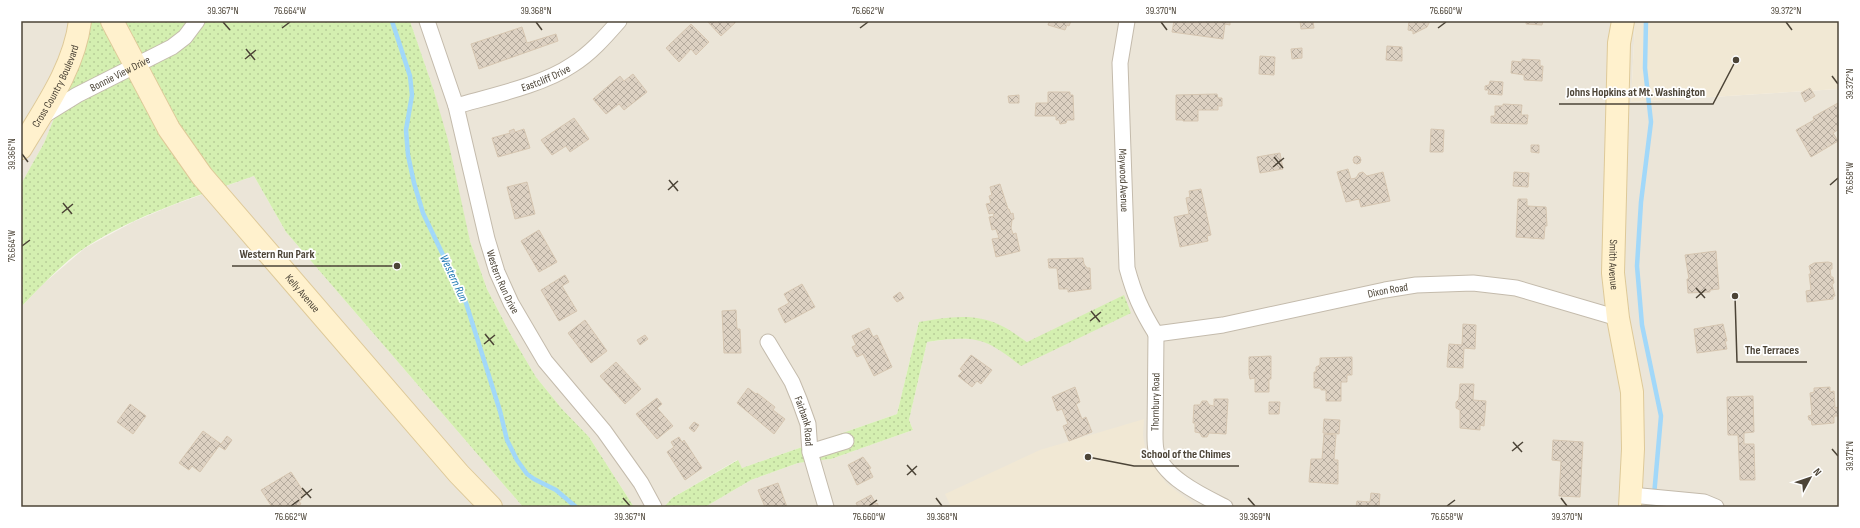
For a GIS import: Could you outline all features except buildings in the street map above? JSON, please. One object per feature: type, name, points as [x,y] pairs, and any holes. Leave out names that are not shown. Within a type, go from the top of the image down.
[{"type":"main road","name":"Cross Country Boulevard","points":[[21,148],[63,78],[73,53],[80,21]]},
{"type":"main road","name":"Kelly Avenue","points":[[112,21],[169,129],[202,176],[454,468],[491,507]]},
{"type":"main road","name":"Smith Avenue","points":[[1623,21],[1619,50],[1614,273],[1618,318],[1632,392],[1633,449],[1630,501]]},
{"type":"street","name":"Bonnie View Drive","points":[[38,120],[77,95],[172,47],[185,37],[197,21]]},
{"type":"street","name":"Western Run Drive","points":[[427,21],[456,106],[487,239],[497,272],[511,303],[545,361],[604,431],[641,483],[654,507]]},
{"type":"street","name":"Eastcliff Drive","points":[[456,106],[554,76],[573,65],[590,51],[619,21]]},
{"type":"street","name":"Maywood Avenue","points":[[1127,21],[1120,63],[1127,268],[1134,295],[1144,316],[1156,334]]},
{"type":"street","name":"Dixon Road","points":[[1156,334],[1223,324],[1416,285],[1466,283],[1516,288],[1618,318]]},
{"type":"street","name":"Thornbury Road","points":[[1156,334],[1156,451],[1163,464],[1174,476],[1225,507]]},
{"type":"street","name":"Fairbank Road","points":[[768,342],[792,382],[808,424],[810,452],[826,507]]},
{"type":"street","points":[[810,452],[846,441]]},
{"type":"street","points":[[1630,501],[1704,502],[1716,507]]},
{"type":"shaded area","points":[[21,21],[87,21],[81,52],[44,143],[21,184]]},
{"type":"shaded area","points":[[410,21],[1635,21],[1631,102],[1839,89],[1839,507],[705,507],[751,480],[798,463],[831,459],[913,430],[909,420],[927,342],[959,338],[979,340],[994,346],[1005,353],[1036,338],[1027,342],[990,321],[919,322],[897,414],[742,468],[737,460],[672,498],[664,507],[634,507],[589,437],[562,409],[536,377],[511,335],[487,289],[470,241],[433,88]]},
{"type":"shaded area","points":[[1635,21],[1839,21],[1839,89],[1631,102]]},
{"type":"shaded area","points":[[254,176],[286,232],[523,507],[21,507],[21,307],[43,284],[85,248],[133,222],[173,205]]},
{"type":"shaded area","points":[[1144,419],[1143,435],[1145,447],[1153,463],[1166,483],[1197,507],[951,507],[945,494],[1040,450]]},
{"type":"green space","points":[[87,21],[410,21],[433,88],[448,140],[470,241],[487,289],[511,335],[536,377],[562,409],[589,437],[634,507],[523,507],[286,232],[254,176],[147,215],[106,235],[86,247],[61,267],[21,307],[21,184],[44,143],[81,52]]},
{"type":"green space","points":[[1124,295],[1131,313],[1021,366],[997,349],[978,340],[957,339],[927,342],[909,420],[913,430],[831,459],[798,463],[751,480],[705,507],[664,507],[672,498],[738,460],[742,468],[897,414],[919,322],[952,317],[983,319],[994,322],[1010,330],[1027,342]]},
{"type":"waterway","name":"Western Run","points":[[392,21],[410,76],[412,95],[406,130],[408,155],[414,183],[423,213],[466,303],[500,411],[507,440],[517,460],[527,474],[556,490],[576,507]]},
{"type":"waterway","points":[[1646,21],[1645,68],[1651,122],[1641,202],[1637,266],[1642,325],[1661,416],[1653,507]]},
{"type":"place","name":"Johns Hopkins at Mt. Washington","points":[[1736,60]]},
{"type":"place","name":"Western Run Park","points":[[397,266]]},
{"type":"place","name":"The Terraces","points":[[1735,296]]},
{"type":"place","name":"School of the Chimes","points":[[1088,457]]}]
